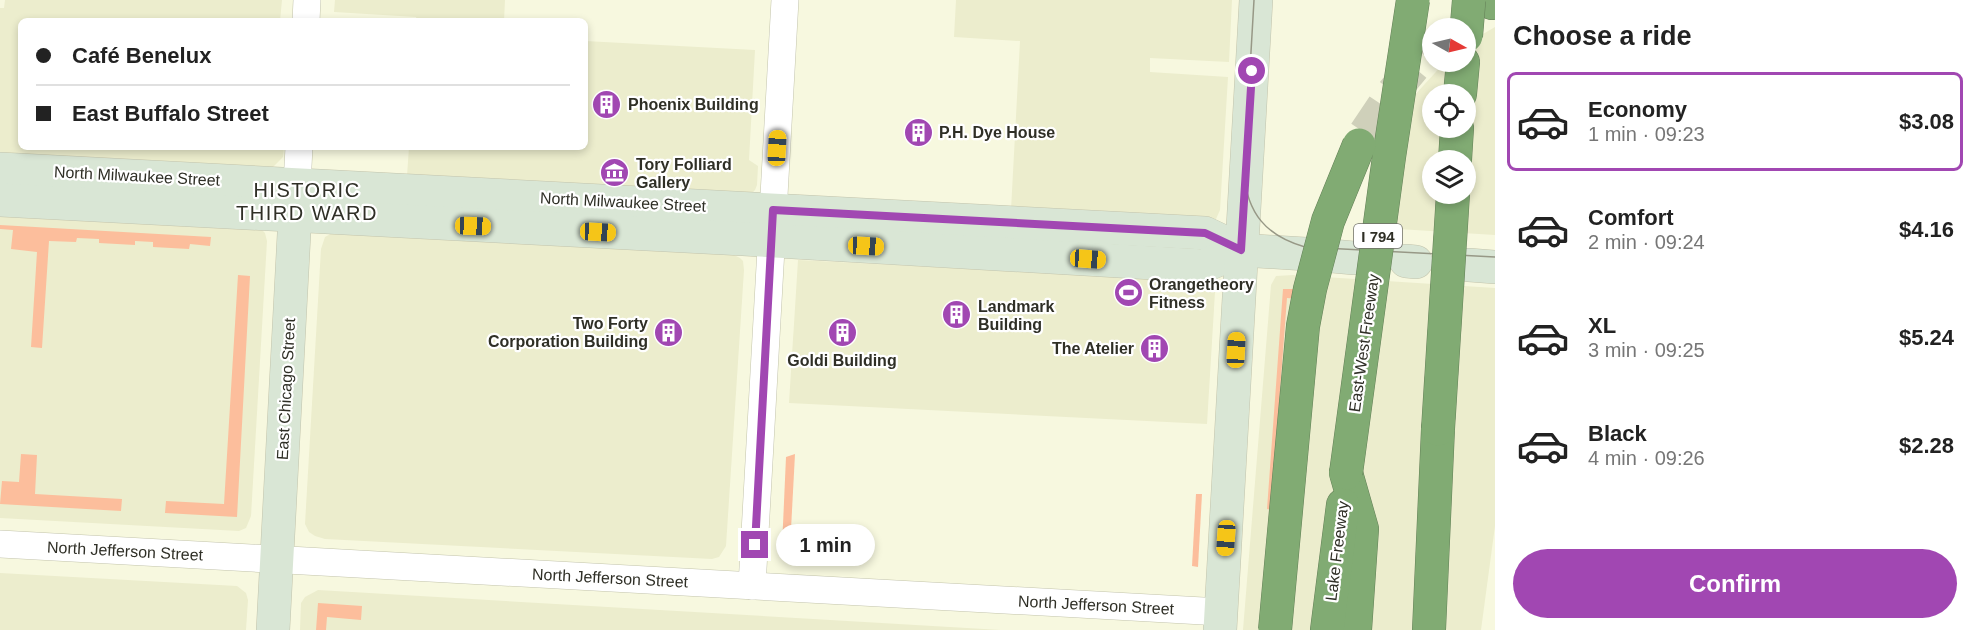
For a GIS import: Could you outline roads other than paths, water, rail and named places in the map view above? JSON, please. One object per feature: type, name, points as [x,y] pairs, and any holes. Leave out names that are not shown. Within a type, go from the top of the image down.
[{"type":"highway","name":"East-West Freeway","points":[[1346,473],[1389,156],[1413,0]]},
{"type":"highway","points":[[1476,18],[1485,1]]},
{"type":"highway","points":[[1275,630],[1303,326],[1328,221],[1362,139]]},
{"type":"highway","points":[[1429,630],[1438,429],[1452,204]]},
{"type":"highway","name":"Lake Freeway","points":[[1327,630],[1346,473]]},
{"type":"highway","points":[[1346,473],[1362,530],[1355,630]]},
{"type":"main road","points":[[1220,621],[1256,0]]},
{"type":"main road","name":"North Milwaukee Street","points":[[0,169],[93,190]]},
{"type":"main road","name":"North Milwaukee Street","points":[[0,200],[93,190],[772,225],[1204,266],[1241,250],[1330,256]]},
{"type":"main road","name":"East Chicago Street","points":[[273,630],[296,200]]},
{"type":"street","points":[[306,18],[307,0]]},
{"type":"street","points":[[752,586],[785,0]]},
{"type":"street","name":"East Chicago Street","points":[[296,200],[299,150]]},
{"type":"street","name":"North Jefferson Street","points":[[0,544],[752,586],[1220,621]]},
{"type":"tunnel","points":[[1365,133],[1389,97],[1422,57]]},
{"type":"tram line","points":[[1254,0],[1244,173],[1249,200],[1261,221],[1279,236],[1305,247],[1495,257]]},
{"type":"place","name":"Phoenix Building","points":[[607,104]]},
{"type":"place","name":"P.H. Dye House","points":[[918,132]]},
{"type":"place","name":"Tory Folliard Gallery","points":[[615,173]]},
{"type":"place","name":"Orangetheory Fitness","points":[[1128,293]]},
{"type":"place","name":"Landmark Building","points":[[957,315]]},
{"type":"place","name":"Two Forty Corporation Building","points":[[669,332]]},
{"type":"place","name":"Goldi Building","points":[[842,332]]},
{"type":"place","name":"The Atelier","points":[[1155,348]]},
{"type":"district","name":"HISTORIC THIRD WARD","points":[[307,202]]}]
